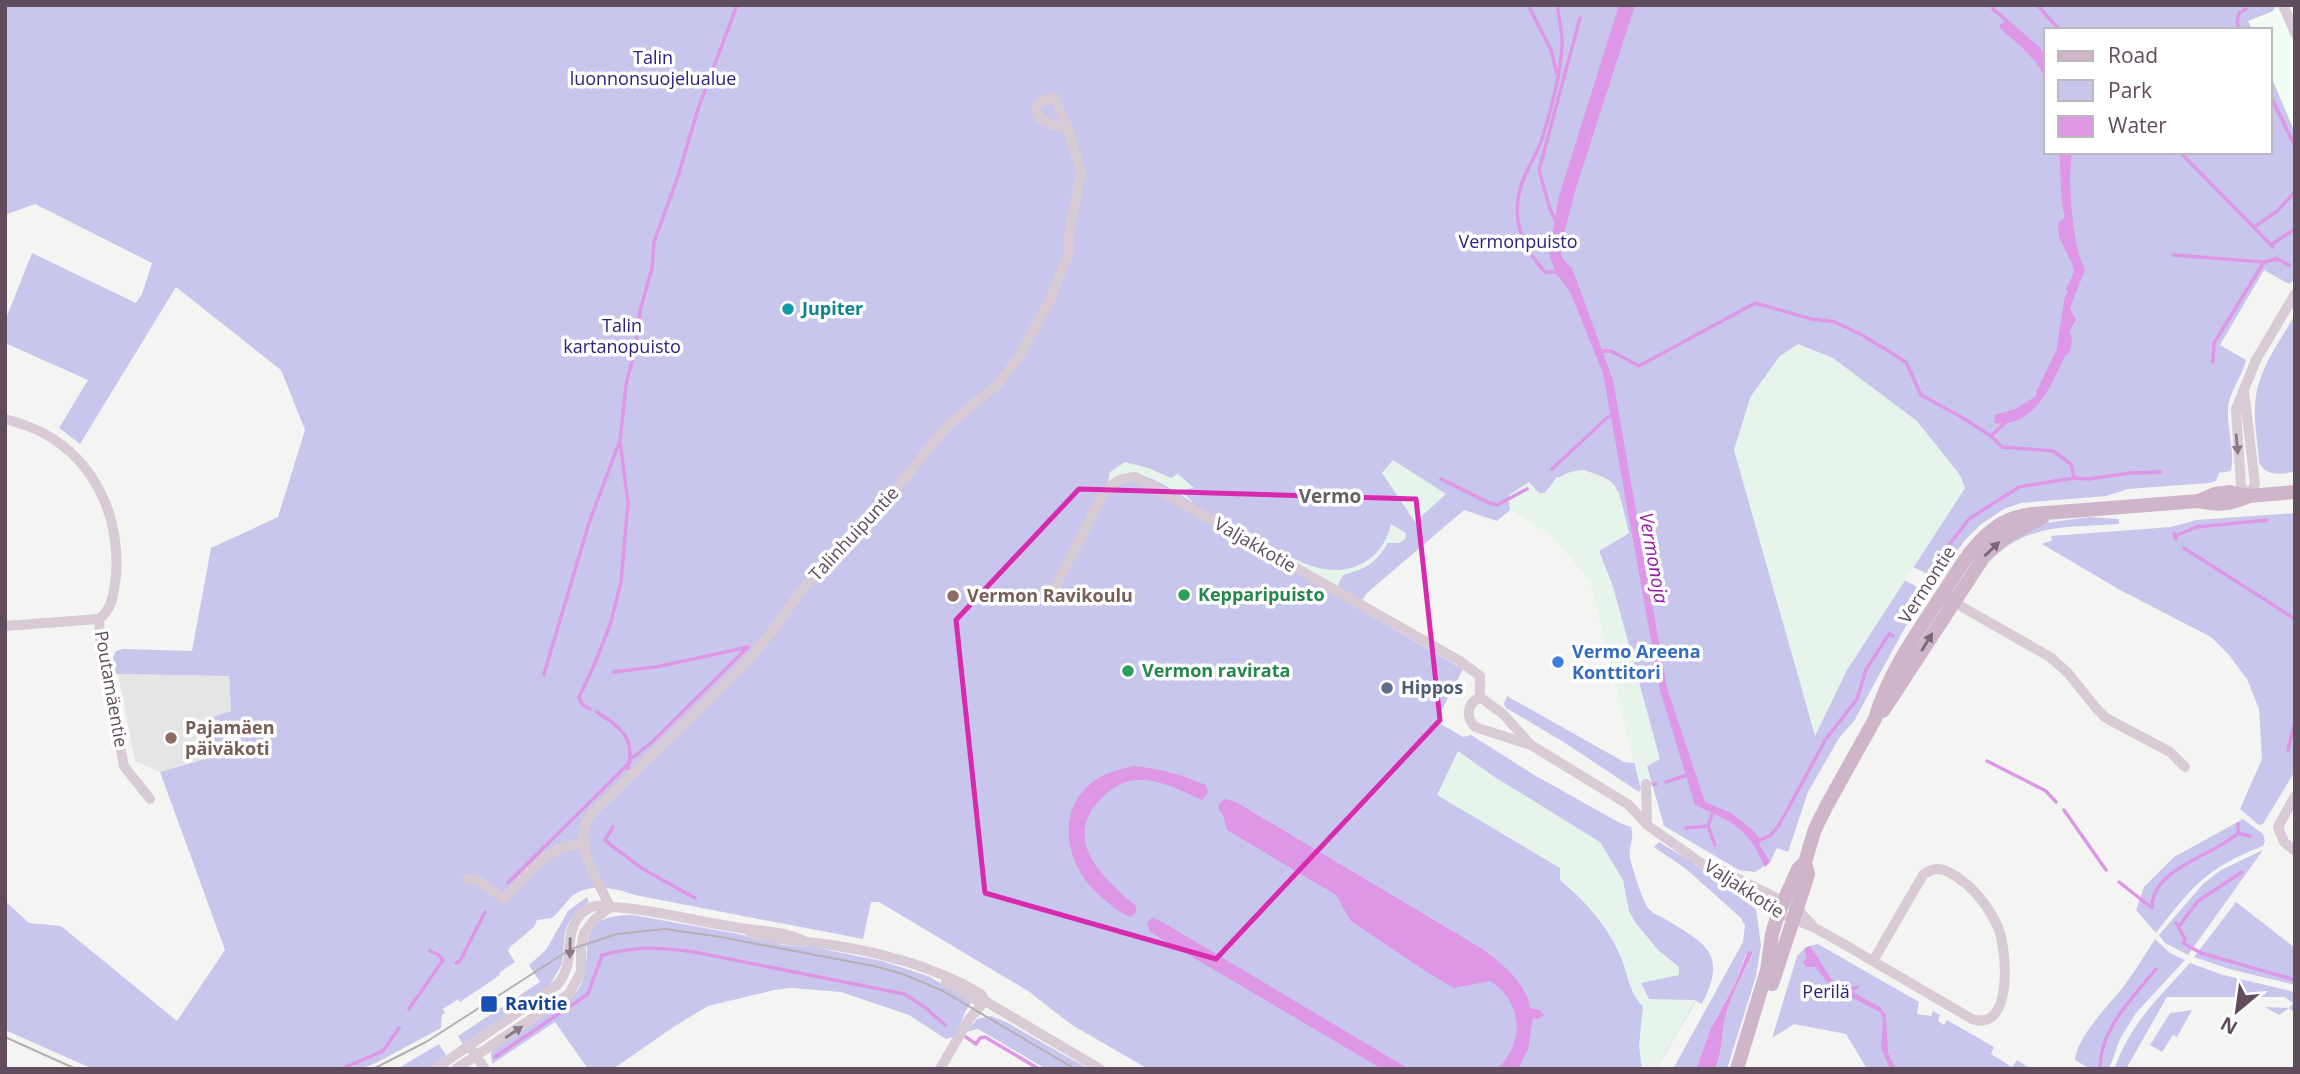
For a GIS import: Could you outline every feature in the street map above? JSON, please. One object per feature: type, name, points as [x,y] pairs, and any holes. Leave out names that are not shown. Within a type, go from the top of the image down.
[{"type":"main road","name":"Vermontie","points":[[1746,1069],[1798,869],[1805,862],[1815,829],[1875,719],[1887,707],[1948,598],[1996,544],[2047,514],[2199,501],[2214,505],[2231,504],[2249,496],[2295,492]]},
{"type":"main road","name":"Vermontie","points":[[1737,1069],[1767,970],[1772,934],[1787,911]]},
{"type":"street","points":[[2283,5],[2295,33]]},
{"type":"street","name":"Talinhuipuntie","points":[[583,844],[583,829],[591,814],[742,667],[804,587],[883,505],[946,427],[998,384],[1019,357],[1050,300],[1069,251],[1068,240],[1081,172],[1068,129]]},
{"type":"street","points":[[2249,496],[2241,486],[2236,409],[2256,360],[2295,294]]},
{"type":"street","name":"Poutamäentie","points":[[5,419],[54,440],[79,463],[106,501],[114,527],[116,566],[112,600],[106,614],[99,619],[101,650],[124,766],[150,799]]},
{"type":"street","name":"Valjakkotie","points":[[1055,587],[1103,494],[1122,478],[1136,477],[1443,650],[1479,676],[1480,697]]},
{"type":"street","points":[[1948,598],[2050,657],[2068,673],[2106,718],[2170,752],[2185,767]]},
{"type":"street","points":[[5,626],[99,619]]},
{"type":"street","name":"Valjakkotie","points":[[1480,697],[1473,702],[1469,710],[1469,719],[1475,727],[1531,745],[1629,805],[1647,825],[1696,858],[1815,928],[1972,1019],[1989,1020],[2001,1002],[2005,985],[2005,963],[1998,928],[1980,898],[1962,880],[1945,870],[1933,869],[1923,875],[1873,961]]},
{"type":"street","name":"Valjakkotie","points":[[1480,697],[1503,714],[1531,745]]},
{"type":"street","points":[[1646,784],[1647,825]]},
{"type":"street","points":[[2295,796],[2278,827],[2284,842],[2295,851]]},
{"type":"street","points":[[467,879],[477,880],[504,899],[550,853],[565,846],[583,844],[610,908]]},
{"type":"street","points":[[435,1069],[556,986],[567,971],[569,940],[576,920],[597,905],[631,908],[738,928],[785,941],[807,942],[885,956],[923,968],[1100,1069]]},
{"type":"street","points":[[456,1069],[569,994],[581,972],[584,933],[594,920],[610,908]]},
{"type":"street","points":[[940,1069],[969,1019],[985,1001]]},
{"type":"street","points":[[469,1045],[485,1069]]},
{"type":"highlighted area","points":[[1079,489],[1416,499],[1440,720],[1216,959],[985,893],[956,620]]},
{"type":"shaded area","points":[[2276,5],[2295,5],[2295,133],[2272,79],[2272,28],[2251,28],[2248,21],[2273,11]]},
{"type":"shaded area","name":"Pajamäen päiväkoti","points":[[118,674],[229,676],[231,711],[206,719],[216,756],[160,772],[135,761]]},
{"type":"green space","points":[[5,5],[2276,5],[2273,11],[2248,21],[2251,28],[2044,28],[2044,154],[2272,154],[2272,79],[2295,133],[2295,279],[2289,284],[2264,270],[2220,345],[2246,360],[2229,404],[2231,471],[2219,473],[2216,481],[2128,489],[2106,496],[2021,503],[2004,509],[1980,525],[1944,568],[1932,576],[1913,567],[1965,488],[1780,356],[1750,398],[1815,735],[1846,670],[1904,580],[1921,592],[1907,624],[1854,721],[1839,738],[1808,792],[1788,852],[1777,848],[1770,862],[1755,872],[1739,870],[1664,826],[1647,766],[1659,759],[1613,587],[1599,551],[1629,533],[1619,492],[1557,477],[1545,493],[1509,495],[1510,510],[1497,521],[1464,510],[1367,593],[1357,608],[1463,669],[1436,721],[1463,737],[1471,735],[1536,776],[1631,827],[1630,858],[1649,909],[1693,937],[1709,953],[1713,962],[1713,974],[1702,1004],[1696,1001],[1656,1069],[1148,1069],[1072,1025],[1028,991],[879,902],[871,902],[863,939],[602,888],[578,892],[552,918],[537,920],[534,927],[510,947],[508,951],[515,962],[460,1002],[458,999],[443,1009],[445,1013],[442,1015],[441,1028],[360,1069],[93,1069],[5,1030],[5,901],[29,923],[61,926],[177,1021],[225,950],[160,772],[216,756],[206,719],[231,711],[229,676],[116,674],[113,658],[116,651],[123,649],[192,651],[211,548],[278,517],[305,430],[281,370],[176,287],[80,444],[59,428],[88,380],[5,343],[5,321],[32,253],[136,303],[142,294],[152,263],[35,204],[5,215]]},
{"type":"green space","points":[[2295,315],[2295,472],[2274,473],[2265,470],[2259,462],[2255,420],[2256,394],[2269,358]]},
{"type":"green space","points":[[2295,513],[2295,771],[2263,824],[2259,825],[2240,809],[2262,759],[2259,709],[2247,679],[2229,655],[2211,637],[2120,590],[2042,544],[2052,540],[2051,536],[2171,527],[2196,520]]},
{"type":"green space","points":[[2089,517],[2119,519],[2119,524],[2065,527],[2033,534],[2018,540],[1988,563],[2002,543],[2046,523]]},
{"type":"green space","points":[[1507,696],[1624,762],[1635,763],[1641,788],[1639,792],[1506,708],[1504,704]]},
{"type":"green space","points":[[2243,819],[2263,834],[2263,846],[2228,862],[2202,880],[2156,933],[2136,910],[2144,887],[2174,857]]},
{"type":"green space","points":[[1659,842],[1692,862],[1756,909],[1761,945],[1756,976],[1727,1069],[1715,1069],[1727,1010],[1753,953],[1746,954],[1734,986],[1711,1028],[1696,1069],[1673,1069],[1743,942],[1745,926],[1741,918],[1685,868],[1654,847]]},
{"type":"green space","points":[[2263,850],[2188,955],[2165,943],[2159,935],[2203,884],[2221,870]]},
{"type":"green space","points":[[587,897],[589,901],[570,920],[565,932],[562,964],[550,985],[463,1044],[458,1036],[540,982],[529,965],[546,950],[568,911]]},
{"type":"green space","points":[[2236,902],[2295,948],[2295,985],[2229,969],[2194,957]]},
{"type":"green space","points":[[633,915],[783,945],[812,947],[882,961],[928,976],[972,1001],[956,1036],[946,1039],[909,1015],[841,992],[791,988],[774,990],[708,1006],[613,1069],[588,1069],[555,1022],[492,1064],[493,1049],[573,996],[582,983],[590,932],[597,923],[611,917]]},
{"type":"green space","points":[[2155,939],[2170,953],[2185,960],[2136,1013],[2120,1039],[2109,1069],[2090,1069],[2075,1060],[2081,1041],[2124,986]]},
{"type":"green space","name":"Perilä","points":[[1818,944],[1919,1002],[1917,1014],[1931,1016],[1933,1011],[1940,1015],[1938,1021],[1944,1025],[1947,1020],[1994,1047],[1991,1054],[2012,1067],[2017,1060],[2031,1069],[1867,1069],[1846,1034],[1794,1024],[1772,1038],[1797,956],[1806,947]]},
{"type":"green space","points":[[2190,963],[2223,975],[2295,992],[2295,1013],[2289,1008],[2293,1003],[2285,997],[2167,997],[2126,1069],[2114,1069],[2137,1024]]},
{"type":"green space","points":[[2265,1007],[2289,1008],[2279,1015]]},
{"type":"green space","points":[[2192,1010],[2177,1037],[2173,1035],[2162,1052],[2150,1045],[2170,1013]]},
{"type":"green space","points":[[991,1016],[1089,1069],[1046,1069],[978,1029],[966,1032],[977,1019]]},
{"type":"green space","points":[[439,1044],[446,1055],[429,1069],[397,1069]]},
{"type":"sand","points":[[1798,344],[1833,358],[1917,421],[1960,475],[1965,488],[1847,670],[1815,736],[1734,450],[1750,398],[1780,356]]},
{"type":"sand","points":[[1393,460],[1446,494],[1415,522],[1382,473]]},
{"type":"sand","points":[[1125,462],[1171,478],[1178,474],[1194,488],[1180,490],[1194,503],[1162,484],[1141,476],[1119,477],[1108,482],[1110,472]]},
{"type":"sand","points":[[1584,470],[1614,485],[1620,497],[1629,533],[1599,551],[1613,587],[1660,759],[1647,766],[1651,782],[1640,786],[1590,581],[1551,535],[1510,510],[1509,495],[1529,482],[1540,494],[1545,493],[1562,476]]},
{"type":"sand","points":[[1391,524],[1406,533],[1405,539],[1399,543],[1388,543],[1369,565],[1343,575],[1337,587],[1239,530],[1240,526],[1301,562],[1335,570],[1352,568],[1372,557],[1383,544]]},
{"type":"sand","points":[[1458,751],[1493,776],[1600,842],[1623,880],[1629,911],[1635,922],[1658,950],[1679,967],[1679,975],[1641,983],[1649,999],[1696,1000],[1656,1069],[1642,1069],[1639,1046],[1643,1006],[1631,988],[1619,953],[1594,913],[1560,880],[1560,868],[1437,795]]},
{"type":"water","points":[[1619,5],[1635,5],[1576,188],[1560,249],[1562,258],[1572,268],[1613,380],[1667,688],[1705,802],[1731,813],[1754,831],[1770,862],[1765,867],[1745,834],[1729,822],[1695,805],[1660,690],[1603,373],[1570,292],[1556,273],[1549,254],[1559,196]]},
{"type":"water","points":[[2007,21],[2038,46],[2044,54],[2044,76],[2034,61],[2000,28],[2000,24]]},
{"type":"water","points":[[2059,154],[2071,154],[2073,224],[2085,270],[2070,308],[2076,320],[2069,331],[2072,338],[2070,352],[2065,356],[2047,392],[2030,412],[2008,423],[1994,423],[1995,415],[2015,409],[2035,397],[2058,351],[2064,300],[2076,272],[2059,237],[2058,223],[2065,217]]},
{"type":"water","points":[[1132,766],[1161,770],[1188,778],[1206,785],[1208,792],[1202,800],[1161,783],[1130,781],[1107,793],[1088,816],[1086,845],[1101,872],[1136,906],[1136,912],[1131,917],[1115,908],[1088,884],[1072,853],[1069,821],[1074,805],[1083,791],[1097,779]]},
{"type":"water","points":[[1225,799],[1236,802],[1484,950],[1506,968],[1524,990],[1530,1008],[1540,1010],[1544,1015],[1538,1019],[1533,1018],[1528,1049],[1518,1069],[1497,1069],[1506,1059],[1516,1035],[1514,1011],[1501,989],[1490,981],[1454,988],[1351,921],[1336,895],[1227,830],[1219,810],[1219,804]]},
{"type":"water","points":[[1154,918],[1409,1069],[1382,1069],[1150,932],[1147,923]]},
{"type":"water","points":[[1810,946],[1832,980],[1848,983],[1854,993],[1880,1007],[1886,1015],[1888,1053],[1896,1069],[1890,1069],[1881,1048],[1883,1019],[1880,1012],[1849,996],[1839,996],[1815,967],[1806,967],[1803,962],[1807,958],[1804,949]]},
{"type":"water","points":[[1748,951],[1753,952],[1727,1010],[1715,1069],[1696,1069],[1711,1028],[1734,986]]},
{"type":"waterway","points":[[590,709],[582,704],[579,697],[610,625],[621,582],[628,503],[620,441],[626,385],[640,311],[652,268],[654,242],[698,109],[737,5]]},
{"type":"waterway","points":[[1528,5],[1551,50],[1557,74]]},
{"type":"waterway","points":[[1557,5],[1562,49],[1553,102],[1542,139],[1522,183],[1517,208],[1520,231],[1530,252],[1545,272],[1558,272]]},
{"type":"waterway","points":[[1993,5],[1993,9],[2039,49]]},
{"type":"waterway","points":[[2037,5],[2058,28]]},
{"type":"waterway","points":[[2239,28],[2239,13],[2246,9]]},
{"type":"waterway","name":"Vermonoja","points":[[1557,223],[1550,209],[1539,170],[1580,18]]},
{"type":"waterway","points":[[2272,99],[2295,146]]},
{"type":"waterway","points":[[2182,154],[2273,247]]},
{"type":"waterway","points":[[2254,227],[2276,212],[2295,192]]},
{"type":"waterway","points":[[2272,244],[2295,229]]},
{"type":"waterway","points":[[2173,255],[2264,262],[2277,259]]},
{"type":"waterway","points":[[2276,258],[2289,265]]},
{"type":"waterway","points":[[2213,362],[2214,343],[2264,262]]},
{"type":"waterway","points":[[2068,289],[2076,272],[2074,263]]},
{"type":"waterway","points":[[1600,351],[1611,351],[1639,366],[1755,303],[1812,319],[1835,322],[1906,362],[1921,395],[1963,418],[1991,436],[2002,447],[2053,451],[2071,464],[2074,478]]},
{"type":"waterway","points":[[2038,392],[2058,351],[2065,306]]},
{"type":"waterway","points":[[1552,469],[1613,415]]},
{"type":"waterway","points":[[1991,436],[2005,423]]},
{"type":"waterway","points":[[544,674],[589,523],[619,443]]},
{"type":"waterway","points":[[1935,563],[1969,519],[2019,487],[2074,478],[2161,472]]},
{"type":"waterway","points":[[1441,479],[1497,505],[1527,489]]},
{"type":"waterway","points":[[2177,535],[2197,527],[2267,520]]},
{"type":"waterway","points":[[2174,533],[2176,539]]},
{"type":"waterway","points":[[2184,548],[2295,619]]},
{"type":"waterway","points":[[1758,841],[1771,835],[1779,825],[1826,739],[1857,699],[1866,670],[1889,634],[1893,636]]},
{"type":"waterway","points":[[2295,640],[2295,652]]},
{"type":"waterway","points":[[613,672],[656,667],[748,647],[651,743],[632,758]]},
{"type":"waterway","points":[[597,712],[619,728],[628,741],[628,768]]},
{"type":"waterway","points":[[2288,750],[2295,721]]},
{"type":"waterway","points":[[1987,761],[2046,791],[2056,802]]},
{"type":"waterway","points":[[508,883],[630,762]]},
{"type":"waterway","points":[[1666,782],[1690,774]]},
{"type":"waterway","points":[[2064,810],[2106,870]]},
{"type":"waterway","points":[[1713,811],[1708,826],[1715,845]]},
{"type":"waterway","points":[[2152,908],[2155,894],[2162,882],[2186,864],[2238,833],[2238,824]]},
{"type":"waterway","points":[[1686,828],[1708,826]]},
{"type":"waterway","points":[[613,827],[605,840],[607,842],[643,869],[695,898]]},
{"type":"waterway","points":[[2238,833],[2250,836]]},
{"type":"waterway","points":[[2179,926],[2198,901],[2242,872]]},
{"type":"waterway","points":[[2119,882],[2152,908]]},
{"type":"waterway","points":[[456,963],[460,961],[485,912]]},
{"type":"waterway","points":[[2176,923],[2185,939],[2183,943],[2201,953],[2295,980]]},
{"type":"waterway","points":[[495,1057],[588,994],[602,955],[637,949],[659,948],[694,952],[904,994],[926,1008],[945,1025]]},
{"type":"waterway","points":[[430,951],[439,955],[442,960]]},
{"type":"waterway","points":[[409,1009],[443,960]]},
{"type":"waterway","points":[[2100,1069],[2101,1054],[2111,1027],[2156,969]]},
{"type":"waterway","points":[[1853,989],[1857,987]]},
{"type":"waterway","points":[[341,1069],[383,1051],[399,1028]]},
{"type":"waterway","points":[[966,1037],[976,1044],[980,1038],[985,1037],[1039,1069]]},
{"type":"tram line","points":[[373,1069],[426,1042],[571,949],[617,934],[665,929],[874,966],[903,974],[943,991],[1075,1069]]},
{"type":"tram line","points":[[5,1037],[76,1069]]},
{"type":"place","name":"Jupiter","points":[[788,309]]},
{"type":"place","name":"Kepparipuisto","points":[[1184,595]]},
{"type":"place","name":"Vermon Ravikoulu","points":[[953,596]]},
{"type":"place","name":"Vermo Areena Konttitori","points":[[1558,662]]},
{"type":"place","name":"Vermon ravirata","points":[[1128,671]]},
{"type":"place","name":"Hippos","points":[[1387,688]]},
{"type":"place","name":"Pajamäen päiväkoti","points":[[171,738]]},
{"type":"place","name":"Ravitie","points":[[489,1004]]},
{"type":"district","name":"Vermo","points":[[1330,496]]},
{"type":"park label","name":"Talin luonnonsuojelualue","points":[[653,68]]},
{"type":"park label","name":"Vermonpuisto","points":[[1518,242]]},
{"type":"park label","name":"Talin kartanopuisto","points":[[622,336]]}]
